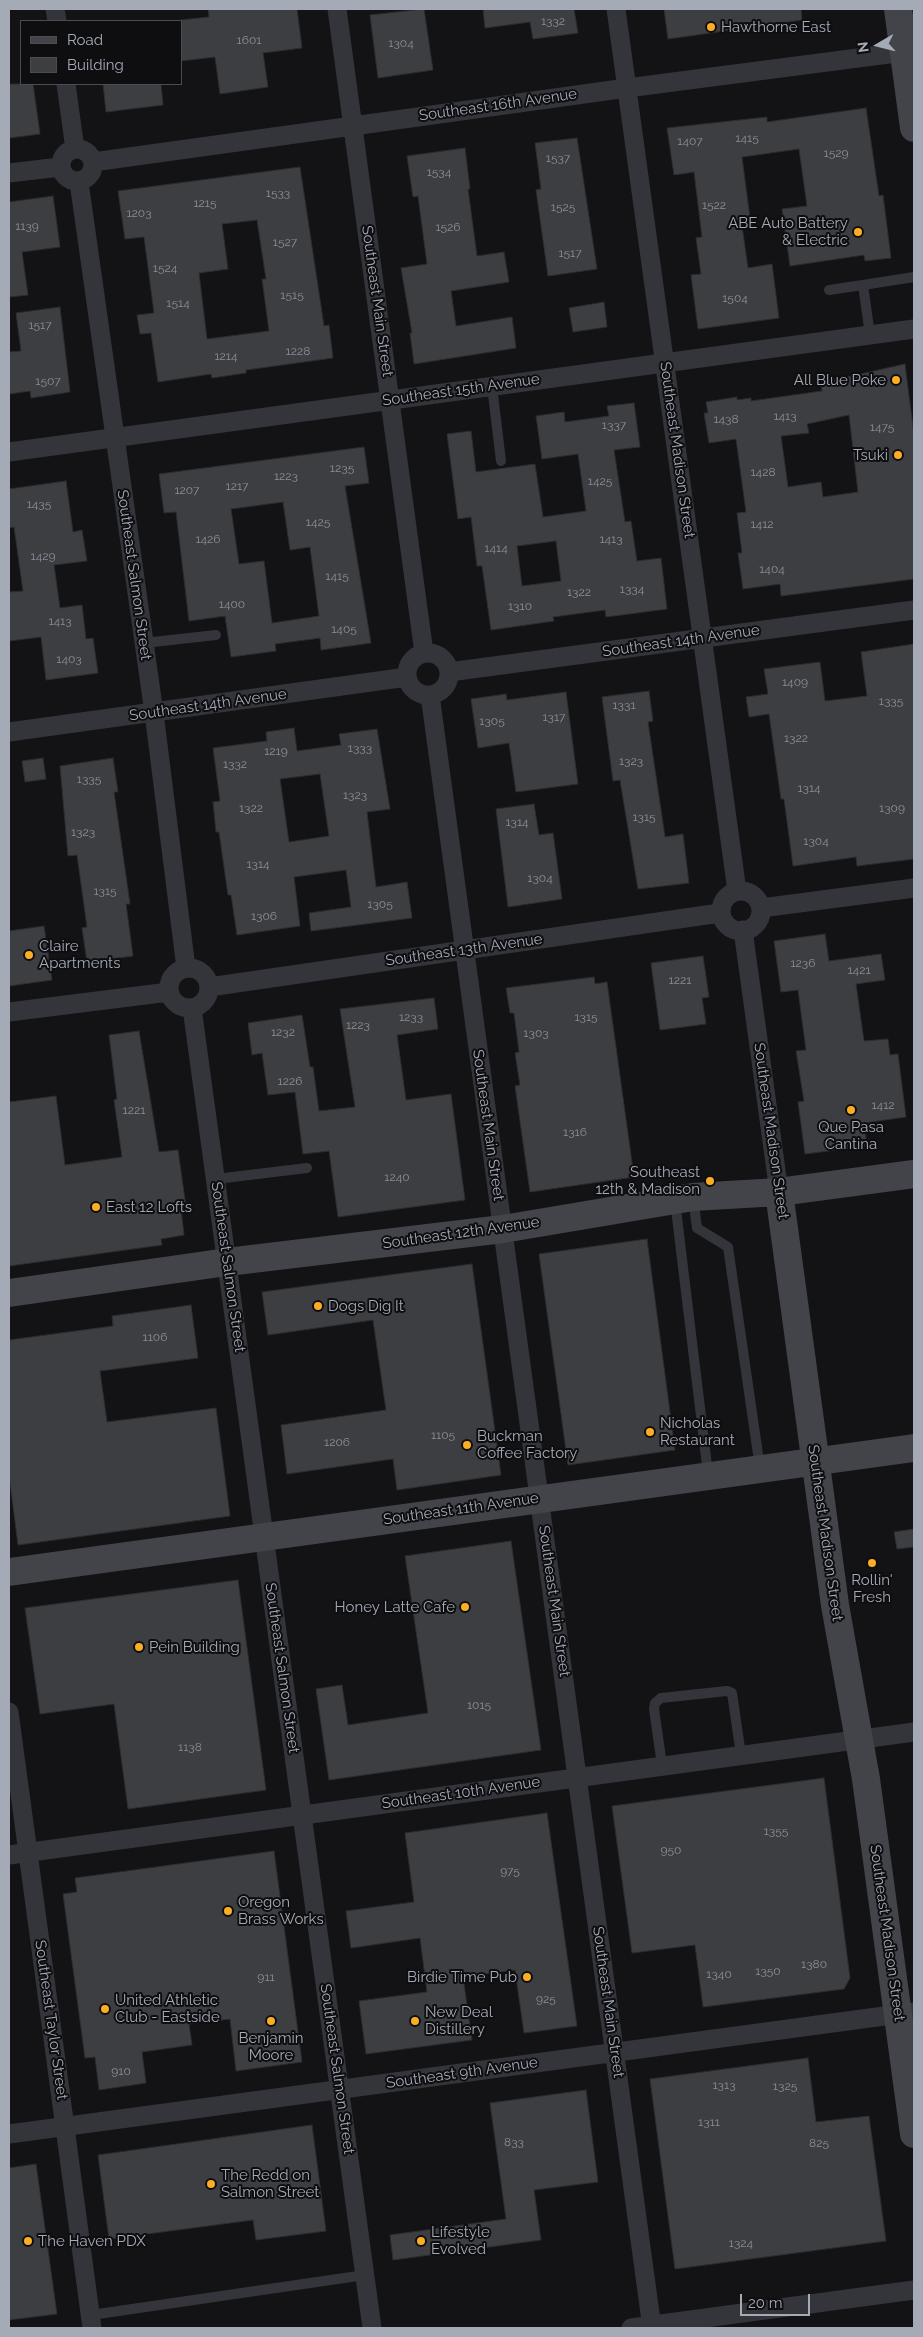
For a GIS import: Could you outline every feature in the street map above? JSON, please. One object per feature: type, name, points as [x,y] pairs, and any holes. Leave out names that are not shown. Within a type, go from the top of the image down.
[{"type":"main road","points":[[898,9],[914,128]]},
{"type":"main road","name":"Southeast 12th Avenue","points":[[9,1293],[227,1262],[502,1229],[684,1198],[779,1192],[914,1174]]},
{"type":"main road","name":"Southeast Madison Street","points":[[779,1192],[835,1605],[906,2013],[914,2134]]},
{"type":"main road","name":"Southeast 11th Avenue","points":[[9,1572],[914,1448]]},
{"type":"street","name":"Southeast Main Street","points":[[337,9],[424,653]]},
{"type":"street","name":"Southeast Madison Street","points":[[616,9],[737,891]]},
{"type":"street","name":"Southeast 16th Avenue","points":[[93,162],[353,125],[904,52]]},
{"type":"street","points":[[66,85],[75,149]]},
{"type":"street","points":[[75,149],[88,154],[93,162],[93,168],[88,177],[79,182],[68,180],[60,167],[60,162],[66,153],[75,149]]},
{"type":"street","points":[[9,173],[60,167]]},
{"type":"street","name":"Southeast Salmon Street","points":[[79,182],[154,713],[186,968]]},
{"type":"street","name":"Southeast 15th Avenue","points":[[9,452],[914,329]]},
{"type":"street","name":"Southeast 14th Avenue","points":[[449,672],[914,610]]},
{"type":"street","points":[[424,653],[433,653],[441,657],[446,663],[449,672],[445,686],[438,692],[430,695],[421,694],[414,690],[407,677],[411,662],[424,653]]},
{"type":"street","name":"Southeast 14th Avenue","points":[[9,732],[407,677]]},
{"type":"street","name":"Southeast Main Street","points":[[430,695],[652,2327]]},
{"type":"street","points":[[761,908],[914,888]]},
{"type":"street","points":[[737,891],[752,894],[758,900],[761,908],[760,917],[756,924],[749,929],[743,930],[735,930],[727,926],[720,914],[724,900],[737,891]]},
{"type":"street","name":"Southeast 13th Avenue","points":[[209,986],[720,914]]},
{"type":"street","name":"Southeast Madison Street","points":[[743,930],[779,1192]]},
{"type":"street","points":[[186,968],[193,968],[204,974],[209,986],[202,1003],[192,1008],[180,1006],[171,998],[169,992],[171,979],[174,974],[186,968]]},
{"type":"street","points":[[9,1012],[169,992]]},
{"type":"street","name":"Southeast Salmon Street","points":[[192,1008],[372,2328]]},
{"type":"street","name":"Southeast Taylor Street","points":[[9,1712],[92,2321]]},
{"type":"street","name":"Southeast 10th Avenue","points":[[9,1855],[577,1776],[914,1732]]},
{"type":"street","name":"Southeast 9th Avenue","points":[[9,2134],[906,2013]]},
{"type":"street","points":[[631,2328],[652,2327],[914,2290]]},
{"type":"lane","points":[[829,290],[914,277]]},
{"type":"lane","points":[[863,285],[870,335]]},
{"type":"lane","points":[[492,386],[501,461]]},
{"type":"lane","points":[[144,643],[216,635]]},
{"type":"lane","points":[[216,1179],[307,1168]]},
{"type":"lane","points":[[684,1198],[697,1228],[728,1247],[760,1469]]},
{"type":"lane","points":[[684,1198],[708,1476]]},
{"type":"lane","points":[[662,1765],[654,1709],[654,1703],[661,1698],[727,1691],[732,1693],[741,1755]]},
{"type":"lane","points":[[92,2321],[364,2275]]},
{"type":"building","points":[[208,9],[297,9],[302,48],[263,53],[268,87],[220,94],[215,57],[182,61],[181,20],[209,17]]},
{"type":"building","points":[[424,9],[433,70],[378,78],[370,15]]},
{"type":"building","points":[[483,9],[574,9],[578,33],[533,39],[530,22],[485,28]]},
{"type":"building","name":"Hawthorne East","points":[[664,9],[801,9],[802,20],[668,39]]},
{"type":"building","points":[[9,84],[33,85],[40,134],[9,138]]},
{"type":"building","points":[[103,85],[161,85],[163,105],[106,112]]},
{"type":"building","points":[[866,108],[879,196],[883,195],[891,258],[865,261],[864,255],[790,266],[782,209],[807,206],[799,149],[742,157],[750,218],[741,219],[748,268],[772,264],[779,318],[698,329],[691,275],[701,274],[696,238],[702,237],[694,172],[674,175],[667,128],[767,117],[767,122]]},
{"type":"building","points":[[577,138],[597,269],[548,276],[536,190],[541,189],[535,143]]},
{"type":"building","points":[[465,148],[470,189],[468,189],[477,256],[504,252],[509,282],[451,291],[456,326],[512,317],[516,348],[414,364],[410,333],[412,333],[401,268],[427,264],[418,196],[413,197],[407,156]]},
{"type":"building","points":[[300,167],[324,326],[329,325],[333,358],[246,370],[246,373],[212,378],[211,374],[158,382],[151,333],[140,334],[137,315],[154,313],[144,237],[125,239],[118,191]],"holes":[[[257,220],[266,279],[262,279],[269,331],[207,339],[199,273],[228,269],[222,224]]]},
{"type":"building","points":[[53,196],[60,247],[22,252],[28,295],[9,297],[9,202]]},
{"type":"building","points":[[604,302],[607,327],[573,332],[569,308]]},
{"type":"building","points":[[60,307],[70,392],[31,398],[30,391],[9,394],[9,352],[21,351],[16,313]]},
{"type":"building","points":[[905,364],[914,435],[914,579],[781,596],[780,584],[743,589],[738,553],[742,553],[737,513],[746,512],[736,439],[709,443],[704,413],[708,413],[706,402],[737,397],[737,400],[751,398],[751,401],[822,391],[821,383]],"holes":[[[849,415],[858,492],[823,497],[821,482],[788,487],[781,436],[809,433],[807,424]]]},
{"type":"building","points":[[634,403],[640,447],[614,450],[625,522],[631,521],[637,561],[661,558],[667,609],[606,617],[605,610],[553,617],[554,621],[491,630],[482,566],[477,566],[471,517],[458,519],[447,434],[471,431],[476,472],[535,464],[543,517],[586,511],[578,454],[542,459],[536,416],[564,412],[565,422],[609,416],[607,406]],"holes":[[[556,541],[561,581],[522,586],[517,546]]]},
{"type":"building","points":[[364,447],[369,483],[345,486],[371,643],[321,650],[320,638],[275,644],[276,651],[231,657],[225,616],[189,621],[176,512],[164,513],[159,474]],"holes":[[[283,502],[290,550],[310,547],[319,616],[272,623],[264,561],[239,564],[231,509]]]},
{"type":"building","points":[[66,481],[73,532],[82,530],[87,561],[54,565],[60,608],[82,605],[86,639],[93,638],[98,673],[46,680],[41,637],[9,641],[9,592],[23,591],[14,527],[9,528],[9,489]]},
{"type":"building","points":[[914,644],[914,859],[857,866],[856,857],[793,866],[784,799],[781,799],[769,714],[749,717],[746,697],[768,694],[764,669],[820,662],[825,701],[867,696],[861,652]]},
{"type":"building","points":[[649,691],[653,721],[648,722],[665,837],[683,834],[689,883],[638,889],[620,780],[613,781],[602,697]]},
{"type":"building","points":[[566,692],[578,784],[516,792],[509,743],[478,748],[471,699],[506,694],[507,700]]},
{"type":"building","points":[[294,728],[297,751],[341,745],[339,734],[377,729],[390,809],[367,812],[376,887],[407,882],[412,918],[311,931],[309,913],[351,907],[346,870],[294,877],[300,926],[237,935],[231,895],[228,895],[219,832],[216,832],[213,802],[220,801],[213,748],[267,741],[266,732]],"holes":[[[320,774],[329,836],[289,842],[280,779]]]},
{"type":"building","points":[[43,758],[46,779],[25,782],[22,761]]},
{"type":"building","points":[[113,758],[118,792],[114,792],[130,904],[126,904],[133,956],[87,962],[82,928],[87,927],[77,855],[68,856],[60,766]]},
{"type":"building","points":[[534,804],[539,835],[553,833],[562,899],[508,907],[496,809]]},
{"type":"building","name":"Claire Apartments","points":[[44,926],[52,980],[9,986],[9,931]]},
{"type":"building","points":[[825,934],[829,961],[881,954],[885,980],[856,984],[864,1041],[888,1039],[890,1055],[898,1054],[906,1117],[864,1123],[867,1146],[805,1154],[798,1102],[804,1101],[796,1051],[806,1050],[798,990],[781,992],[774,941]]},
{"type":"building","points":[[703,956],[709,997],[702,998],[706,1024],[660,1030],[651,963]]},
{"type":"building","points":[[594,977],[595,984],[607,982],[634,1177],[530,1192],[515,1086],[520,1085],[515,1053],[519,1052],[514,1013],[510,1013],[506,988]]},
{"type":"building","points":[[434,998],[438,1029],[397,1035],[406,1100],[451,1094],[465,1200],[338,1217],[329,1151],[303,1154],[295,1092],[268,1095],[262,1053],[252,1055],[248,1023],[302,1015],[310,1067],[313,1067],[319,1111],[355,1107],[340,1009]]},
{"type":"building","name":"East 12 Lofts","points":[[139,1031],[159,1152],[178,1150],[186,1207],[181,1208],[184,1235],[161,1239],[162,1245],[9,1266],[9,1102],[56,1096],[65,1165],[122,1157],[114,1100],[117,1099],[109,1035]]},
{"type":"building","points":[[647,1239],[675,1450],[568,1465],[539,1254]]},
{"type":"building","points":[[472,1264],[501,1475],[397,1490],[393,1459],[287,1474],[281,1425],[386,1410],[373,1320],[268,1335],[262,1292]]},
{"type":"building","points":[[191,1305],[198,1358],[100,1371],[107,1422],[216,1408],[230,1516],[18,1545],[9,1475],[9,1340],[113,1326],[112,1316]]},
{"type":"building","points":[[914,1529],[914,1547],[897,1549],[894,1532]]},
{"type":"building","points":[[511,1541],[541,1750],[329,1780],[316,1689],[342,1685],[348,1725],[428,1713],[405,1556]]},
{"type":"building","name":"Pein Building","points":[[238,1580],[266,1790],[128,1809],[114,1704],[40,1714],[25,1608]]},
{"type":"building","points":[[824,1778],[850,1978],[844,1989],[703,2007],[695,1945],[632,1953],[612,1806]]},
{"type":"building","points":[[547,1813],[577,2026],[524,2033],[515,1970],[463,1977],[472,2040],[366,2054],[359,2001],[427,1992],[420,1938],[351,1948],[346,1911],[414,1902],[405,1833]]},
{"type":"building","points":[[274,1851],[302,2062],[236,2071],[230,2019],[189,2024],[192,2045],[142,2052],[146,2083],[99,2090],[95,2057],[85,2058],[63,1894],[77,1892],[75,1878]]},
{"type":"building","points":[[808,2058],[816,2122],[869,2116],[886,2241],[675,2269],[650,2079]]},
{"type":"building","points":[[586,2090],[598,2182],[534,2190],[541,2240],[393,2260],[390,2235],[506,2219],[490,2103]]},
{"type":"building","name":"The Redd on Salmon Street","points":[[312,2125],[326,2231],[256,2240],[253,2220],[109,2239],[98,2155]]},
{"type":"building","name":"The Haven PDX","points":[[36,2164],[57,2314],[9,2320],[9,2168]]},
{"type":"place","name":"Hawthorne East","points":[[711,27]]},
{"type":"place","name":"ABE Auto Battery & Electric","points":[[858,232]]},
{"type":"place","name":"All Blue Poke","points":[[896,380]]},
{"type":"place","name":"Tsuki","points":[[898,455]]},
{"type":"place","name":"Claire Apartments","points":[[29,955]]},
{"type":"place","name":"Que Pasa Cantina","points":[[851,1110]]},
{"type":"place","name":"Southeast 12th & Madison","points":[[710,1181]]},
{"type":"place","name":"East 12 Lofts","points":[[96,1207]]},
{"type":"place","name":"Dogs Dig It","points":[[318,1306]]},
{"type":"place","name":"Nicholas Restaurant","points":[[650,1432]]},
{"type":"place","name":"Buckman Coffee Factory","points":[[467,1445]]},
{"type":"place","name":"Rollin' Fresh","points":[[872,1563]]},
{"type":"place","name":"Honey Latte Cafe","points":[[465,1607]]},
{"type":"place","name":"Pein Building","points":[[139,1647]]},
{"type":"place","name":"Oregon Brass Works","points":[[228,1911]]},
{"type":"place","name":"Birdie Time Pub","points":[[527,1977]]},
{"type":"place","name":"United Athletic Club - Eastside","points":[[105,2009]]},
{"type":"place","name":"Benjamin Moore","points":[[271,2021]]},
{"type":"place","name":"New Deal Distillery","points":[[415,2021]]},
{"type":"place","name":"The Redd on Salmon Street","points":[[211,2184]]},
{"type":"place","name":"The Haven PDX","points":[[28,2241]]},
{"type":"place","name":"Lifestyle Evolved","points":[[421,2241]]}]
